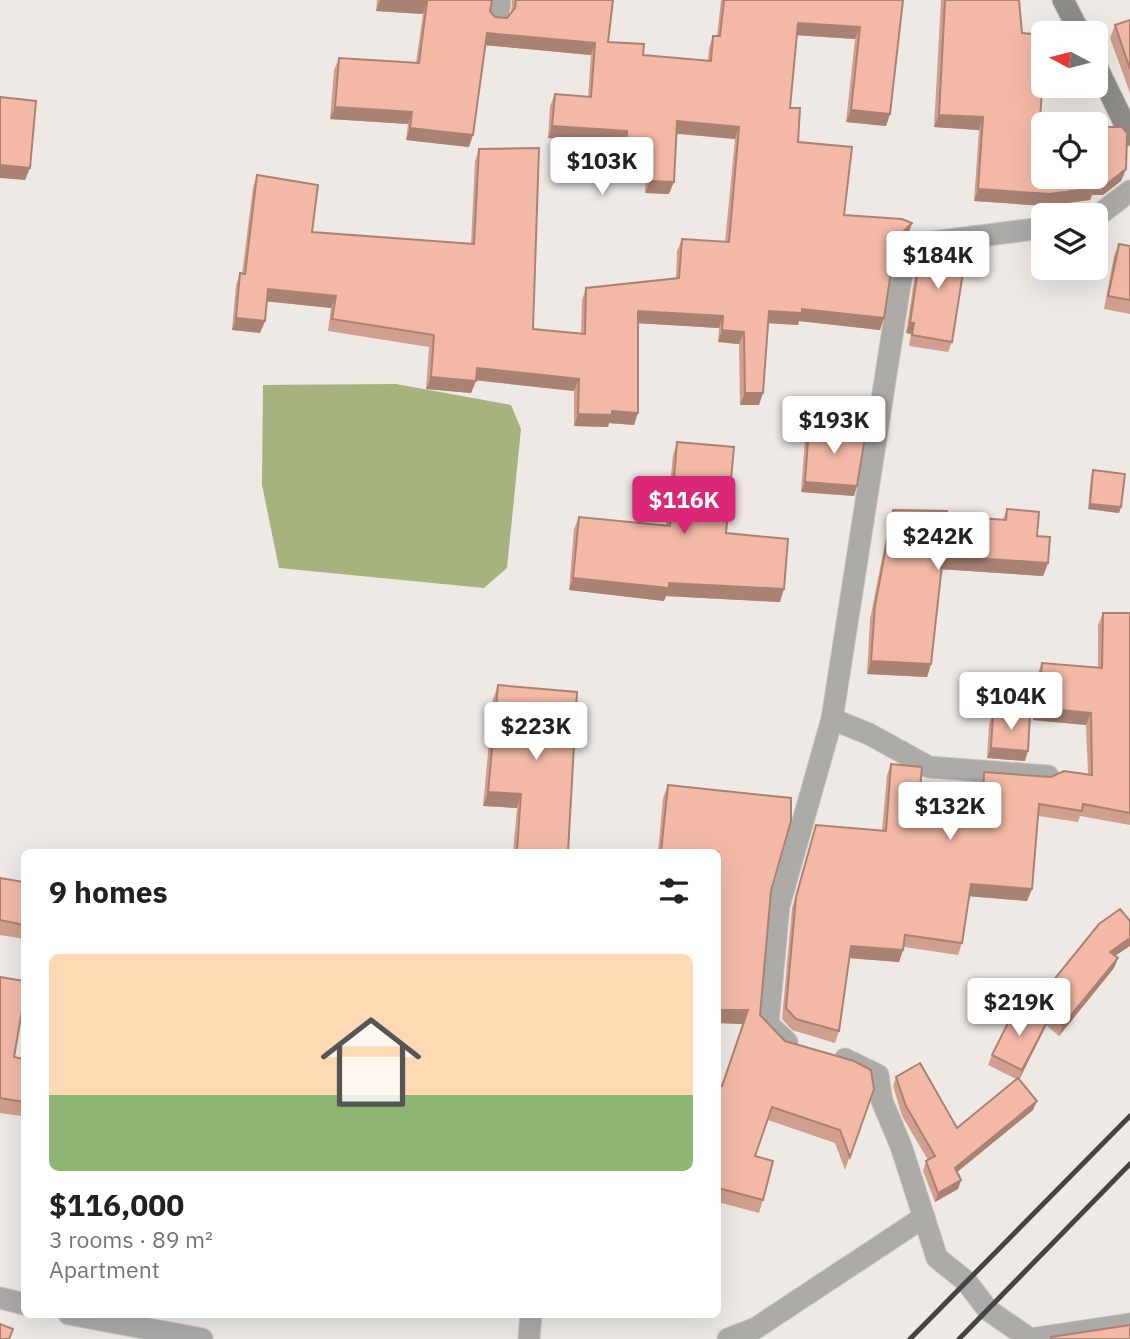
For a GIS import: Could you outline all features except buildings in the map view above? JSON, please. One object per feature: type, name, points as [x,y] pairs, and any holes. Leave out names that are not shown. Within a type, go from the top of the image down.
[{"type":"main road","points":[[1063,0],[1074,21]]},
{"type":"main road","points":[[1108,90],[1130,135]]},
{"type":"street","points":[[1108,208],[1130,191]]},
{"type":"street","points":[[1031,230],[917,244],[905,253],[832,719],[779,906],[768,1024],[785,1042],[853,1062],[878,1075],[881,1101],[901,1146],[937,1258],[966,1280],[988,1310],[1030,1339],[1130,1324]]},
{"type":"street","points":[[832,719],[869,734],[929,767],[1048,776]]},
{"type":"street","points":[[728,1339],[756,1328],[924,1217]]},
{"type":"street","points":[[0,1298],[21,1303]]},
{"type":"street","points":[[90,1318],[202,1339]]},
{"type":"street","points":[[530,1339],[531,1318]]},
{"type":"shaded area","points":[[396,384],[511,405],[521,429],[507,568],[484,588],[279,568],[262,485],[263,385]]},
{"type":"railway","points":[[910,1339],[1130,1116]]},
{"type":"railway","points":[[959,1339],[1130,1164]]}]
